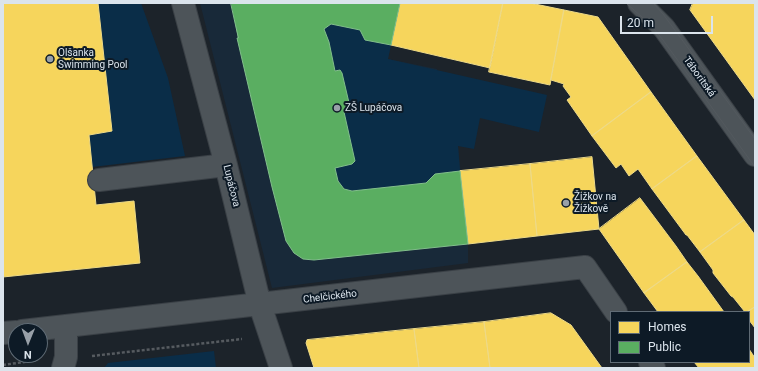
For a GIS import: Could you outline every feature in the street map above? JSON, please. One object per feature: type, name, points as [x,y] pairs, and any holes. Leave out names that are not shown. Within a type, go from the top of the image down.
[{"type":"street","name":"Lupáčova","points":[[183,3],[226,165],[260,305],[281,368]]},
{"type":"street","name":"Táboritská","points":[[640,3],[664,28],[755,155]]},
{"type":"street","points":[[99,180],[226,165]]},
{"type":"street","name":"Chelčického","points":[[48,328],[585,267],[615,311]]},
{"type":"street","points":[[65,362],[66,326]]},
{"type":"path","points":[[3,365],[65,362],[95,356],[247,339]]},
{"type":"shaded area","points":[[98,3],[141,3],[168,78],[185,156],[92,167],[89,135],[112,130]]},
{"type":"shaded area","name":"ZŠ Lupáčova","points":[[200,3],[400,3],[388,59],[437,69],[458,146],[468,244],[468,263],[272,288]]},
{"type":"shaded area","points":[[331,24],[360,30],[391,45],[388,59],[547,95],[539,132],[480,118],[474,149],[458,146],[460,171],[435,174],[426,183],[352,191],[344,188],[340,183],[335,168],[352,164],[355,161],[344,112],[348,111],[350,107],[342,73],[340,70],[335,71],[329,42],[324,29]]},
{"type":"shaded area","points":[[214,351],[216,368],[104,368],[108,363]]},
{"type":"building: Homes","points":[[3,3],[98,3],[112,131],[89,135],[96,205],[134,201],[140,263],[3,277]]},
{"type":"building: Homes","points":[[400,3],[503,3],[490,68],[391,45]]},
{"type":"building: Homes","points":[[503,3],[530,3],[564,10],[550,85],[489,72]]},
{"type":"building: Homes","points":[[693,3],[755,3],[755,100],[690,10]]},
{"type":"building: Homes","points":[[564,10],[598,17],[651,92],[592,136],[567,100],[571,97],[563,86],[564,84],[551,80]]},
{"type":"building: Homes","points":[[651,92],[697,156],[652,189],[638,169],[629,176],[621,164],[616,168],[592,136]]},
{"type":"building: Homes","points":[[697,156],[744,220],[700,252],[652,189]]},
{"type":"building: Homes","points":[[592,157],[599,229],[537,236],[530,164]]},
{"type":"building: Homes","points":[[530,164],[537,236],[468,244],[460,171]]},
{"type":"building: Homes","points":[[640,198],[687,262],[644,293],[599,229]]},
{"type":"building: Homes","points":[[744,220],[755,235],[755,307],[749,311],[744,311],[713,273],[713,270],[700,252]]},
{"type":"building: Homes","points":[[687,262],[723,311],[657,311],[644,293]]},
{"type":"building: Homes","points":[[755,307],[755,328],[750,321],[750,311],[749,311]]},
{"type":"building: Homes","points":[[551,313],[571,325],[602,368],[490,368],[484,322]]},
{"type":"building: Homes","points":[[484,322],[490,368],[419,368],[414,329]]},
{"type":"building: Homes","points":[[414,329],[419,368],[314,368],[306,343],[307,340]]},
{"type":"building: Homes","points":[[750,350],[755,358],[755,368],[699,368],[695,363],[750,363]]},
{"type":"building: Public","points":[[231,3],[400,3],[391,45],[365,40],[360,30],[331,24],[324,29],[329,42],[335,71],[340,70],[342,73],[350,107],[348,111],[344,112],[355,161],[352,164],[335,168],[338,181],[344,189],[352,191],[426,183],[435,174],[460,171],[468,244],[314,260],[303,259],[294,253],[286,241],[272,187],[237,38]]},
{"type":"tram line","points":[[626,3],[650,24],[663,40],[755,167]]},
{"type":"tram line","points":[[653,3],[663,14],[755,139]]},
{"type":"place","name":"Olšanka Swimming Pool","points":[[50,59]]},
{"type":"place","name":"ZŠ Lupáčova","points":[[337,108]]},
{"type":"place","name":"Žižkov na Žižkově","points":[[566,203]]}]
